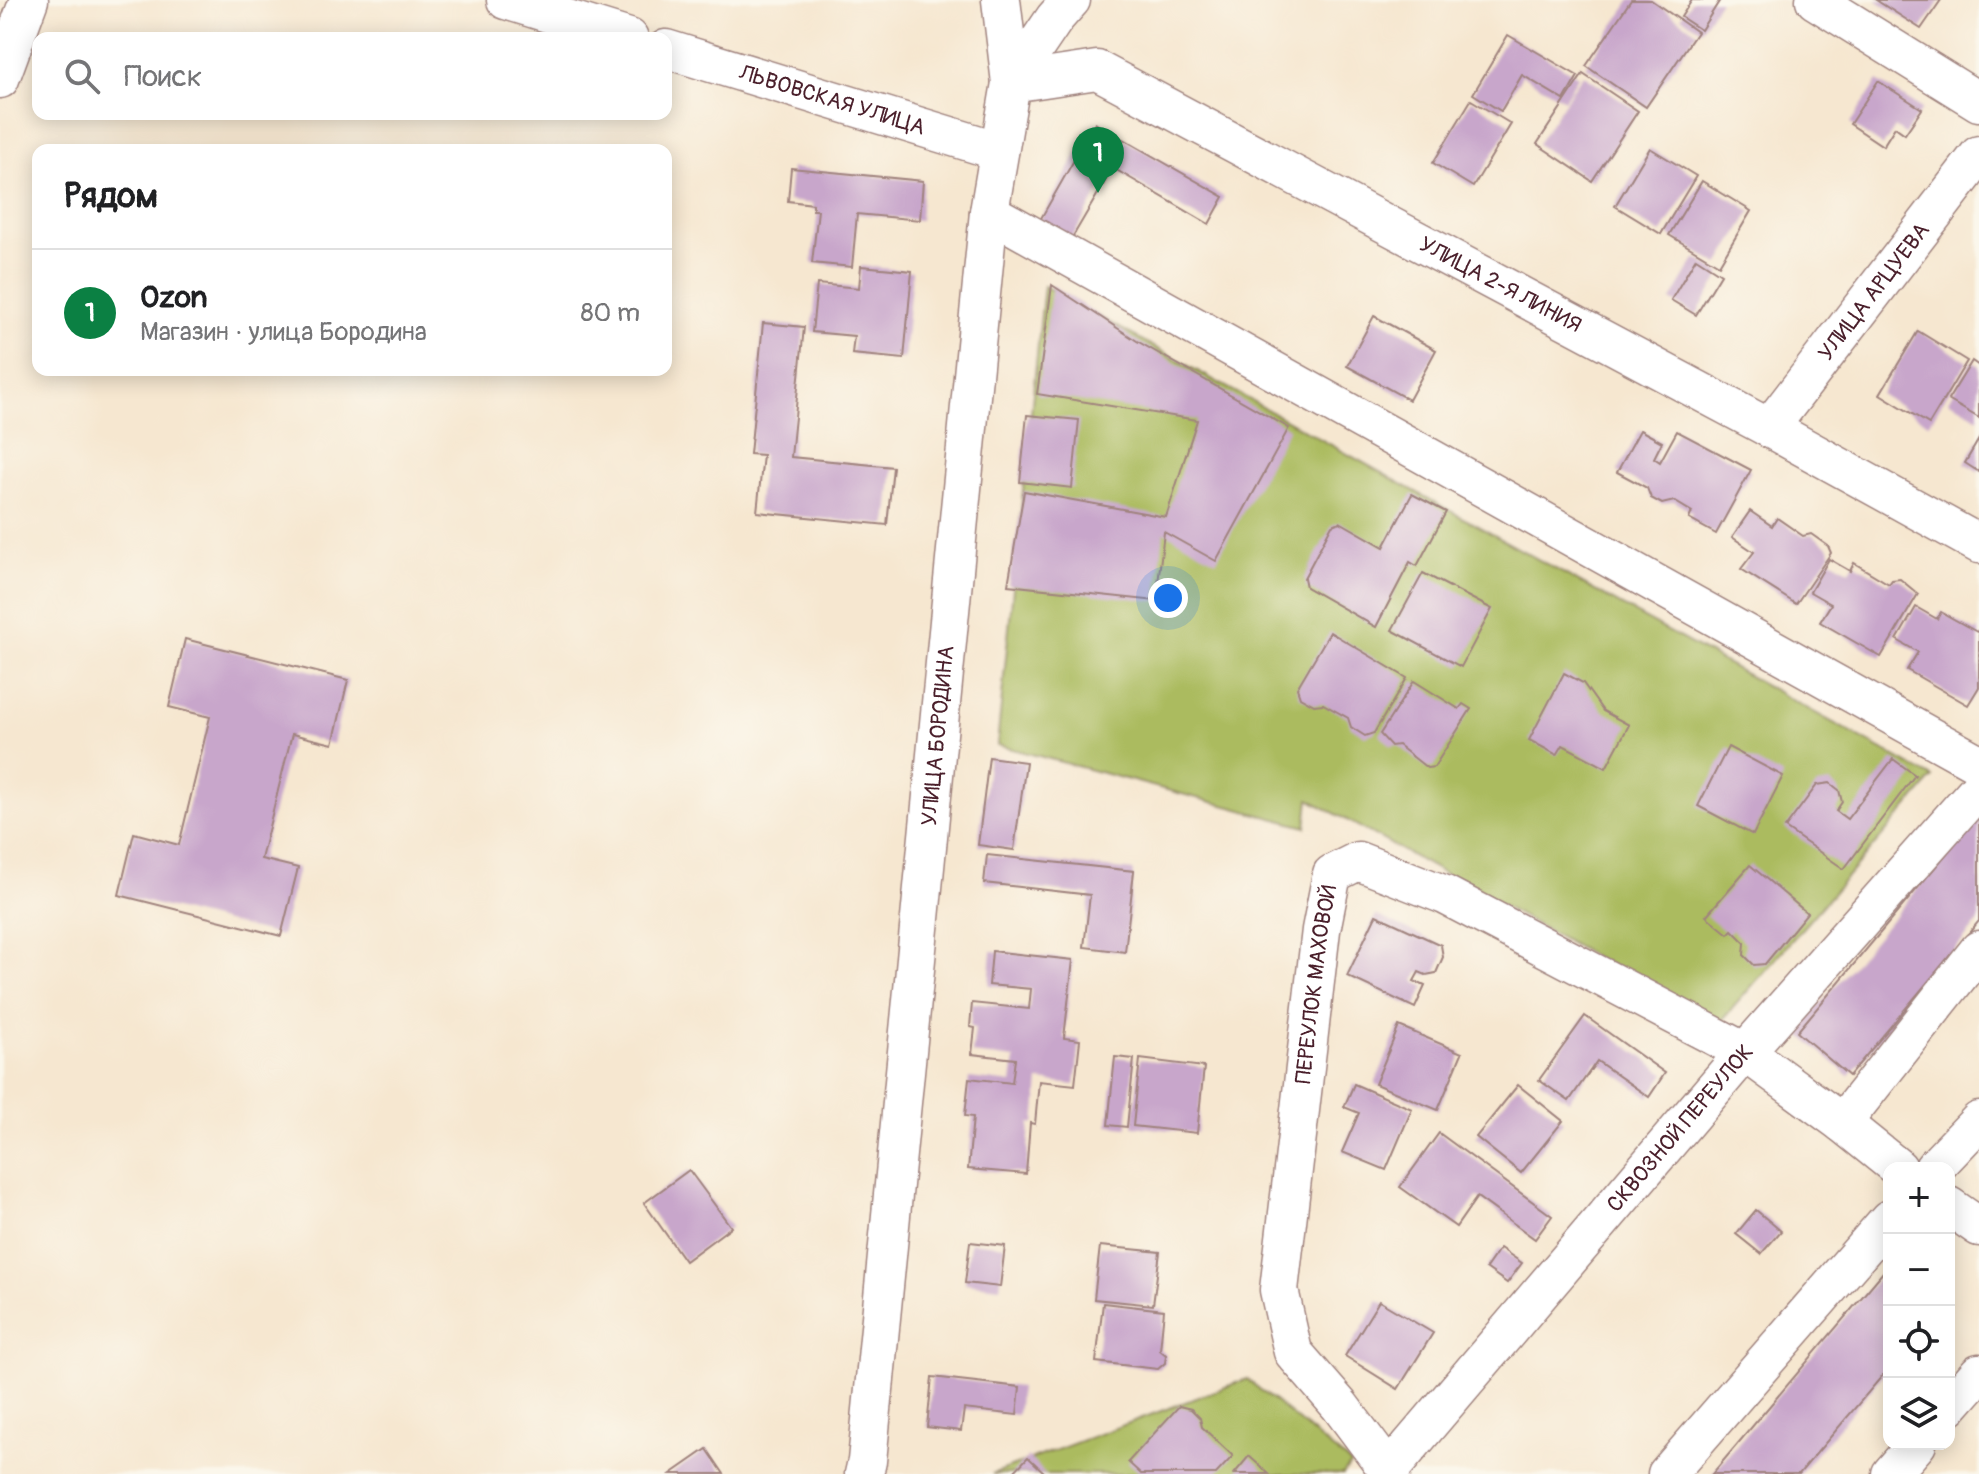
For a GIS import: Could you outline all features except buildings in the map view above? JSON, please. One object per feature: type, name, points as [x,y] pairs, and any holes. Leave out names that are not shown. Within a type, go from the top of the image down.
[{"type":"street","points":[[0,79],[29,0]]},
{"type":"street","points":[[506,0],[610,32]]},
{"type":"street","name":"УЛИЦА БОРОДИНА","points":[[864,1474],[989,212],[1011,83],[1001,0]]},
{"type":"street","points":[[1815,0],[1979,102]]},
{"type":"street","points":[[1054,6],[1097,70],[1011,83],[1054,6]]},
{"type":"street","name":"ЛЬВОВСКАЯ УЛИЦА","points":[[672,51],[999,151]]},
{"type":"street","name":"УЛИЦА 2-Я ЛИНИЯ","points":[[1097,70],[1769,428],[1979,544]]},
{"type":"street","name":"УЛИЦА АРЦУЕВА","points":[[1769,428],[1979,155]]},
{"type":"street","points":[[989,212],[1979,764]]},
{"type":"street","name":"СКВОЗНОЙ ПЕРЕУЛОК","points":[[1389,1473],[1745,1052],[1979,788]]},
{"type":"street","name":"ПЕРЕУЛОК МАХОВОЙ","points":[[1389,1473],[1340,1406],[1293,1352],[1279,1290],[1321,930],[1332,874],[1358,861],[1445,895],[1745,1052]]},
{"type":"street","points":[[1842,1123],[1979,950]]},
{"type":"street","points":[[1745,1052],[1891,1162]]},
{"type":"street","points":[[1940,1162],[1979,1121]]},
{"type":"street","points":[[1955,1210],[1979,1227]]},
{"type":"street","points":[[1667,1474],[1883,1226]]},
{"type":"street","points":[[1955,1400],[1979,1373]]},
{"type":"street","points":[[1891,1474],[1912,1450]]},
{"type":"green space","points":[[1044,286],[1933,778],[1718,1025],[1309,799],[1306,827],[997,745]]},
{"type":"green space","points":[[1247,1379],[1351,1464],[1343,1474],[992,1474]]},
{"type":"place","name":"Ozon","points":[[1098,193]]}]
